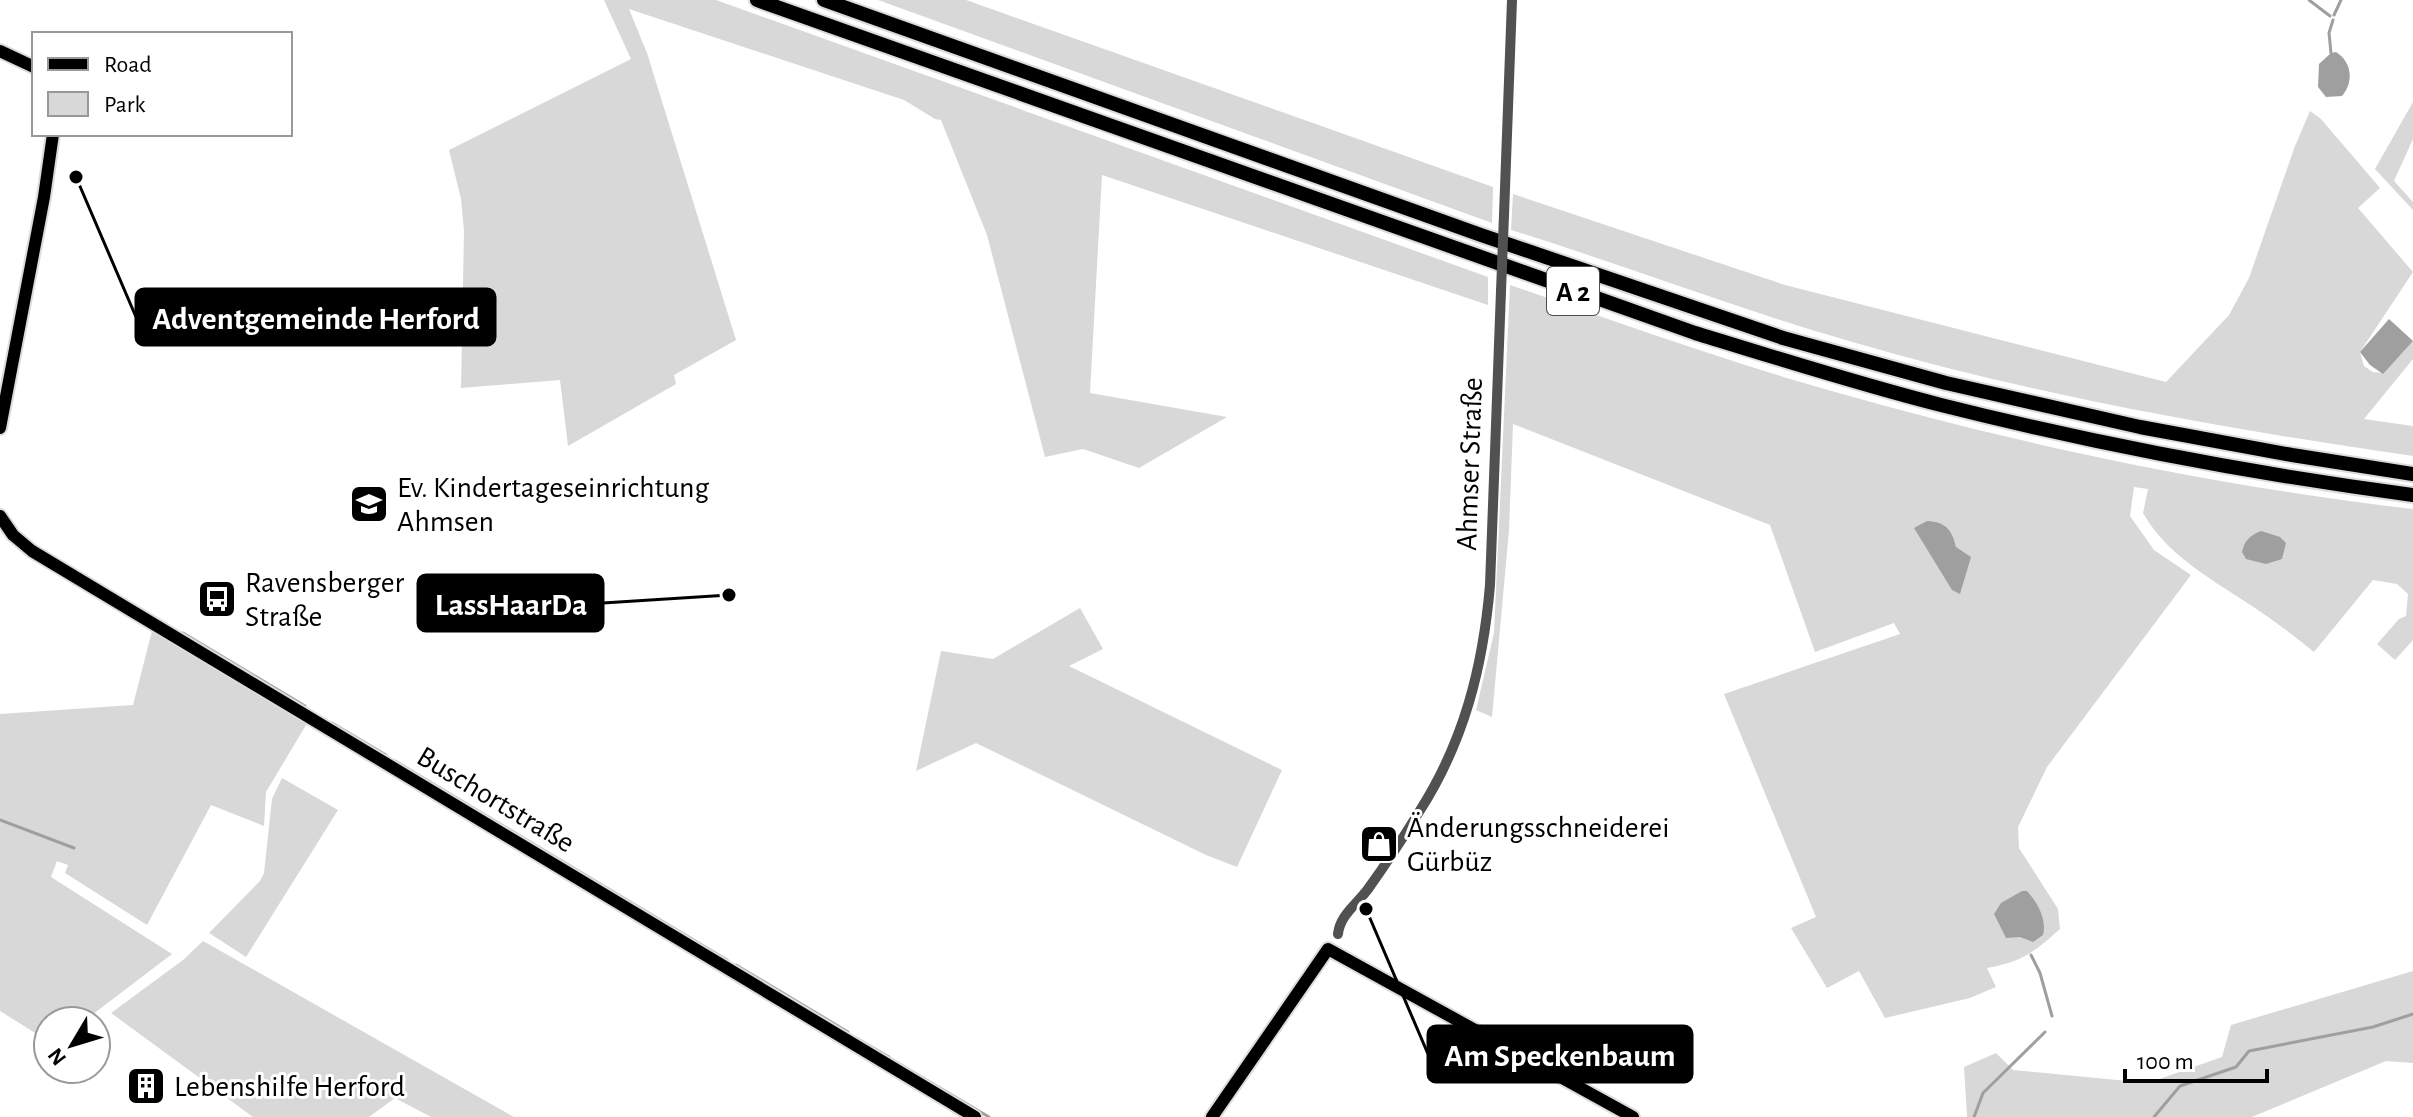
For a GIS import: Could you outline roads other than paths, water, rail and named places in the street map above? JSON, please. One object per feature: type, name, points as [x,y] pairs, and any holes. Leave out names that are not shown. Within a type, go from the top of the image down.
[{"type":"highway","name":"A 2","points":[[757,0],[1695,333],[1938,404],[2023,425],[2280,476],[2413,495]]},
{"type":"highway","name":"A 2","points":[[824,0],[1481,235],[1783,338],[1946,383],[2140,427],[2413,474]]},
{"type":"main road","points":[[0,51],[32,66]]},
{"type":"main road","points":[[0,428],[53,136]]},
{"type":"main road","name":"Buschortstraße","points":[[0,516],[13,535],[32,551],[975,1117]]},
{"type":"main road","points":[[1328,949],[1633,1117]]},
{"type":"main road","name":"Ahmser Straße","points":[[1212,1117],[1328,949]]},
{"type":"street","name":"Ahmser Straße","points":[[1328,949],[1345,929],[1361,898],[1437,782],[1465,721],[1479,671],[1490,585],[1512,0]]},
{"type":"waterway","points":[[2309,0],[2330,16]]},
{"type":"waterway","points":[[2334,15],[2341,0]]},
{"type":"waterway","points":[[2331,53],[2329,33],[2333,20]]},
{"type":"waterway","points":[[183,633],[305,706]]},
{"type":"waterway","points":[[332,723],[386,755]]},
{"type":"waterway","points":[[395,761],[727,960]]},
{"type":"waterway","points":[[0,820],[74,848]]},
{"type":"waterway","points":[[2031,955],[2040,973],[2052,1016]]},
{"type":"waterway","points":[[736,965],[848,1032]]},
{"type":"waterway","points":[[2154,1117],[2180,1086],[2236,1067],[2249,1051],[2373,1027],[2413,1014]]},
{"type":"waterway","points":[[1974,1117],[1983,1093],[2045,1032]]},
{"type":"waterway","points":[[856,1038],[889,1057]]},
{"type":"waterway","points":[[891,1059],[989,1117]]},
{"type":"place","name":"Adventgemeinde Herford","points":[[76,177]]},
{"type":"place","name":"Ev. Kindertageseinrichtung Ahmsen","points":[[369,504]]},
{"type":"place","name":"LassHaarDa","points":[[729,595]]},
{"type":"place","name":"Ravensberger Straße","points":[[217,599]]},
{"type":"place","name":"Änderungsschneiderei Gürbüz","points":[[1379,844]]},
{"type":"place","name":"Am Speckenbaum","points":[[1366,909]]},
{"type":"place","name":"Lebenshilfe Herford","points":[[146,1086]]}]
